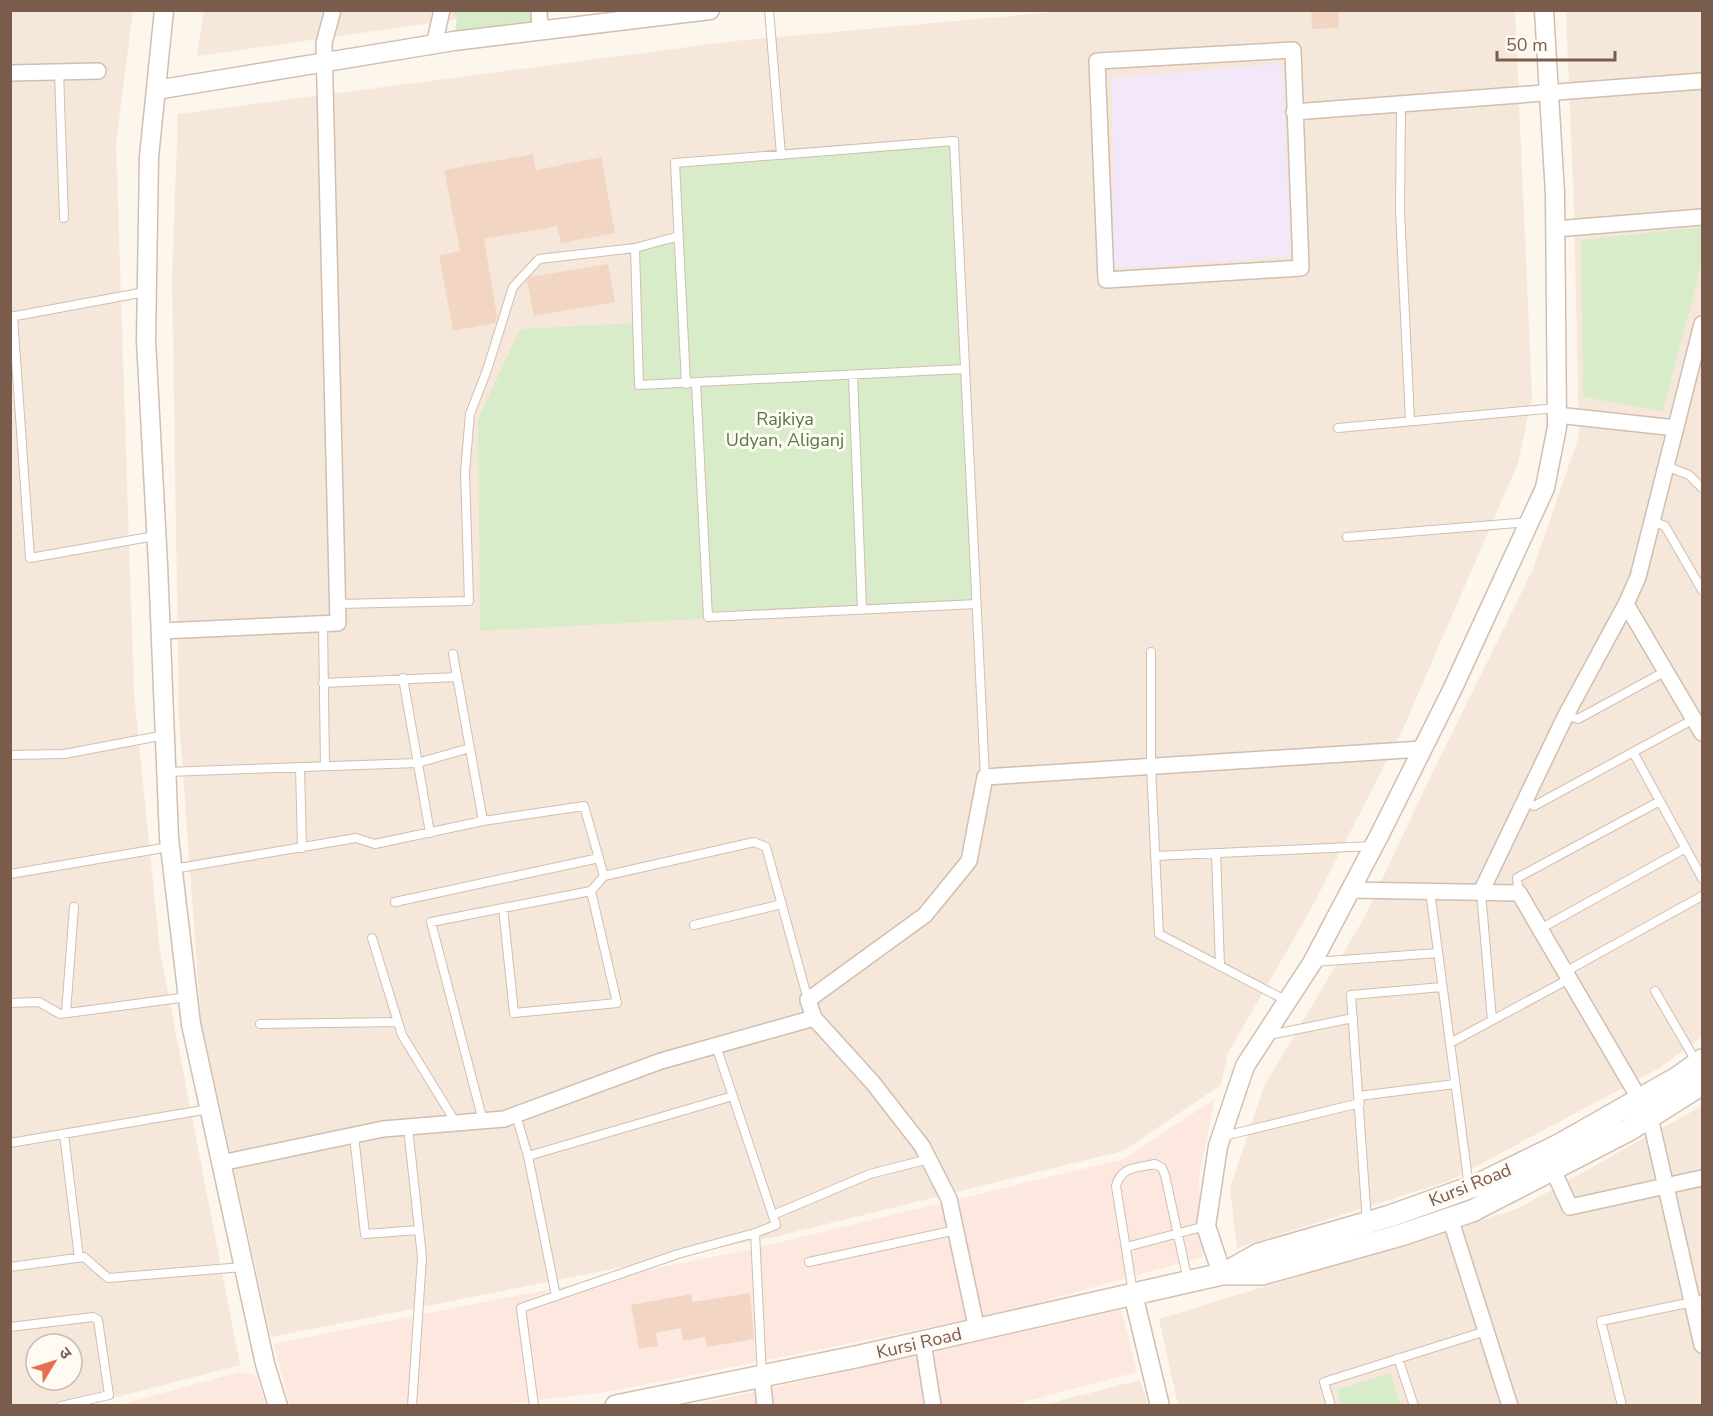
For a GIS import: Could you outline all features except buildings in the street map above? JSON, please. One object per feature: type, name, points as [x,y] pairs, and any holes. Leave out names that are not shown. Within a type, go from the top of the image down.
[{"type":"main road","name":"Kursi Road","points":[[616,1406],[923,1342],[1222,1274],[1262,1274],[1401,1234],[1472,1210],[1553,1170],[1701,1069]]},
{"type":"main road","name":"Kursi Road","points":[[1222,1274],[1259,1254],[1367,1223],[1469,1188],[1644,1108]]},
{"type":"street","points":[[164,10],[149,157],[146,340],[171,846],[190,1024],[265,1364],[278,1406]]},
{"type":"street","points":[[161,631],[338,623],[324,43],[333,10]]},
{"type":"street","points":[[434,45],[442,10]]},
{"type":"street","points":[[539,10],[540,31]]},
{"type":"street","points":[[156,90],[434,45],[660,13],[710,10]]},
{"type":"street","points":[[1222,1274],[1206,1226],[1218,1146],[1245,1066],[1312,963],[1374,845],[1422,749],[1545,488],[1557,427],[1557,412],[1555,229],[1544,10]]},
{"type":"street","points":[[1293,50],[1294,112],[1301,268],[1106,280],[1097,61],[1293,50]]},
{"type":"street","points":[[10,74],[98,71]]},
{"type":"street","points":[[1294,112],[1702,81]]},
{"type":"street","points":[[1555,229],[1702,217]]},
{"type":"street","points":[[1481,892],[1566,715],[1626,604],[1638,577],[1702,324]]},
{"type":"street","points":[[1557,412],[1676,428]]},
{"type":"street","points":[[1626,604],[1702,733]]},
{"type":"street","points":[[977,1330],[949,1199],[922,1146],[873,1083],[814,1018],[808,1000],[925,915],[969,861],[985,777],[1422,749]]},
{"type":"street","points":[[1350,890],[1519,893],[1644,1108],[1698,1301],[1702,1345]]},
{"type":"street","points":[[221,1163],[383,1129],[504,1119],[661,1061],[814,1018]]},
{"type":"street","points":[[1553,1170],[1570,1207],[1702,1178]]},
{"type":"street","points":[[1450,1218],[1510,1406]]},
{"type":"street","points":[[1133,1294],[1160,1406]]},
{"type":"street","points":[[923,1342],[933,1406]]},
{"type":"street","points":[[762,1376],[765,1406]]},
{"type":"lane","points":[[769,10],[781,155]]},
{"type":"lane","points":[[59,72],[64,218]]},
{"type":"lane","points":[[1401,105],[1400,211],[1410,421]]},
{"type":"lane","points":[[686,384],[675,163],[954,141],[985,777]]},
{"type":"lane","points":[[338,604],[469,601],[465,472],[470,414],[487,370],[513,287],[539,259],[635,248],[679,237]]},
{"type":"lane","points":[[635,248],[639,385],[964,369]]},
{"type":"lane","points":[[147,292],[12,317],[30,558],[157,536]]},
{"type":"lane","points":[[853,375],[862,609]]},
{"type":"lane","points":[[696,383],[708,617],[976,604]]},
{"type":"lane","points":[[1338,428],[1557,412]]},
{"type":"lane","points":[[1666,466],[1689,475],[1702,488]]},
{"type":"lane","points":[[1652,521],[1665,526],[1702,590]]},
{"type":"lane","points":[[1347,537],[1529,522]]},
{"type":"lane","points":[[323,623],[325,766]]},
{"type":"lane","points":[[1151,652],[1151,767],[1159,934],[1287,1001]]},
{"type":"lane","points":[[453,654],[483,821]]},
{"type":"lane","points":[[1566,715],[1578,719],[1666,671]]},
{"type":"lane","points":[[323,683],[457,677]]},
{"type":"lane","points":[[403,678],[430,832]]},
{"type":"lane","points":[[1524,801],[1534,806],[1694,719]]},
{"type":"lane","points":[[10,755],[64,754],[165,735]]},
{"type":"lane","points":[[167,772],[417,763],[470,748]]},
{"type":"lane","points":[[1633,752],[1702,878]]},
{"type":"lane","points":[[300,767],[302,848]]},
{"type":"lane","points":[[1519,893],[1517,878],[1660,801]]},
{"type":"lane","points":[[173,870],[356,838],[375,844],[483,821],[584,806],[604,876]]},
{"type":"lane","points":[[483,1121],[431,921],[591,891],[604,876],[754,842],[766,848],[808,1000]]},
{"type":"lane","points":[[1155,856],[1374,845]]},
{"type":"lane","points":[[10,874],[171,846]]},
{"type":"lane","points":[[1540,929],[1686,848]]},
{"type":"lane","points":[[1216,853],[1221,966]]},
{"type":"lane","points":[[395,902],[599,858]]},
{"type":"lane","points":[[503,908],[514,1013],[617,1002],[591,891]]},
{"type":"lane","points":[[1430,891],[1469,1188]]},
{"type":"lane","points":[[1481,892],[1492,1020]]},
{"type":"lane","points":[[1450,1043],[1702,896]]},
{"type":"lane","points":[[694,925],[782,904]]},
{"type":"lane","points":[[66,1013],[74,907]]},
{"type":"lane","points":[[372,938],[402,1035],[457,1124]]},
{"type":"lane","points":[[1312,963],[1438,953]]},
{"type":"lane","points":[[1367,1223],[1351,995],[1442,987]]},
{"type":"lane","points":[[1655,991],[1701,1069]]},
{"type":"lane","points":[[10,1003],[39,1002],[60,1014],[188,997]]},
{"type":"lane","points":[[1264,1036],[1353,1018]]},
{"type":"lane","points":[[260,1024],[398,1022]]},
{"type":"lane","points":[[534,1406],[521,1308],[678,1254],[776,1225],[716,1046]]},
{"type":"lane","points":[[1222,1136],[1359,1099],[1455,1084]]},
{"type":"lane","points":[[528,1156],[733,1096]]},
{"type":"lane","points":[[10,1143],[209,1108]]},
{"type":"lane","points":[[516,1115],[528,1156],[556,1296]]},
{"type":"lane","points":[[408,1128],[422,1257],[412,1406]]},
{"type":"lane","points":[[64,1134],[79,1258]]},
{"type":"lane","points":[[354,1136],[365,1234],[419,1230]]},
{"type":"lane","points":[[773,1215],[870,1174],[928,1159]]},
{"type":"lane","points":[[1133,1294],[1116,1186],[1123,1171],[1155,1164],[1162,1168],[1189,1282]]},
{"type":"lane","points":[[1126,1247],[1206,1226]]},
{"type":"lane","points":[[809,1262],[956,1230]]},
{"type":"lane","points":[[755,1233],[762,1376]]},
{"type":"lane","points":[[10,1267],[84,1257],[108,1278],[244,1267]]},
{"type":"lane","points":[[1622,1406],[1601,1322],[1698,1301]]},
{"type":"lane","points":[[10,1327],[93,1317],[98,1320],[109,1395],[61,1406]]},
{"type":"lane","points":[[1331,1406],[1323,1382],[1486,1330]]},
{"type":"lane","points":[[1398,1358],[1414,1406]]},
{"type":"shaded area","points":[[10,11],[133,11],[116,143],[134,694],[160,951],[240,1365],[86,1405],[11,1405]]},
{"type":"shaded area","points":[[204,11],[518,11],[197,56]]},
{"type":"shaded area","points":[[1066,11],[1515,11],[1532,397],[1518,463],[1403,729],[1311,909],[1228,1053],[1221,1085],[1123,1151],[778,1236],[271,1337],[201,1022],[179,719],[172,278],[178,114],[734,41]]},
{"type":"shaded area","points":[[1566,11],[1702,11],[1702,1037],[1658,1069],[1449,1181],[1237,1248],[1230,1188],[1264,1086],[1363,920],[1533,569],[1579,436],[1574,209]]},
{"type":"shaded area","points":[[1282,64],[1291,256],[1113,269],[1112,78]]},
{"type":"shaded area","points":[[1215,1099],[1199,1177],[1203,1257],[1000,1313],[613,1391],[492,1406],[290,1405],[274,1344],[747,1250],[1124,1159]]},
{"type":"shaded area","points":[[1702,1106],[1702,1405],[1178,1405],[1159,1319],[1517,1209]]},
{"type":"shaded area","points":[[1121,1310],[1137,1372],[1012,1405],[690,1406]]},
{"type":"shaded area","points":[[240,1372],[256,1375],[266,1405],[119,1405]]},
{"type":"shaded area","points":[[1140,1380],[1148,1405],[1043,1405]]},
{"type":"green space","points":[[454,11],[539,11],[540,31],[454,41],[457,15],[453,15]]},
{"type":"green space","name":"Rajkiya Udyan, Aliganj","points":[[954,141],[976,604],[480,631],[478,419],[520,329],[637,323],[635,248],[679,236],[675,163]]},
{"type":"green space","points":[[1702,227],[1702,262],[1663,411],[1583,397],[1581,240]]},
{"type":"green space","points":[[1390,1373],[1401,1405],[1342,1405],[1337,1390]]}]
